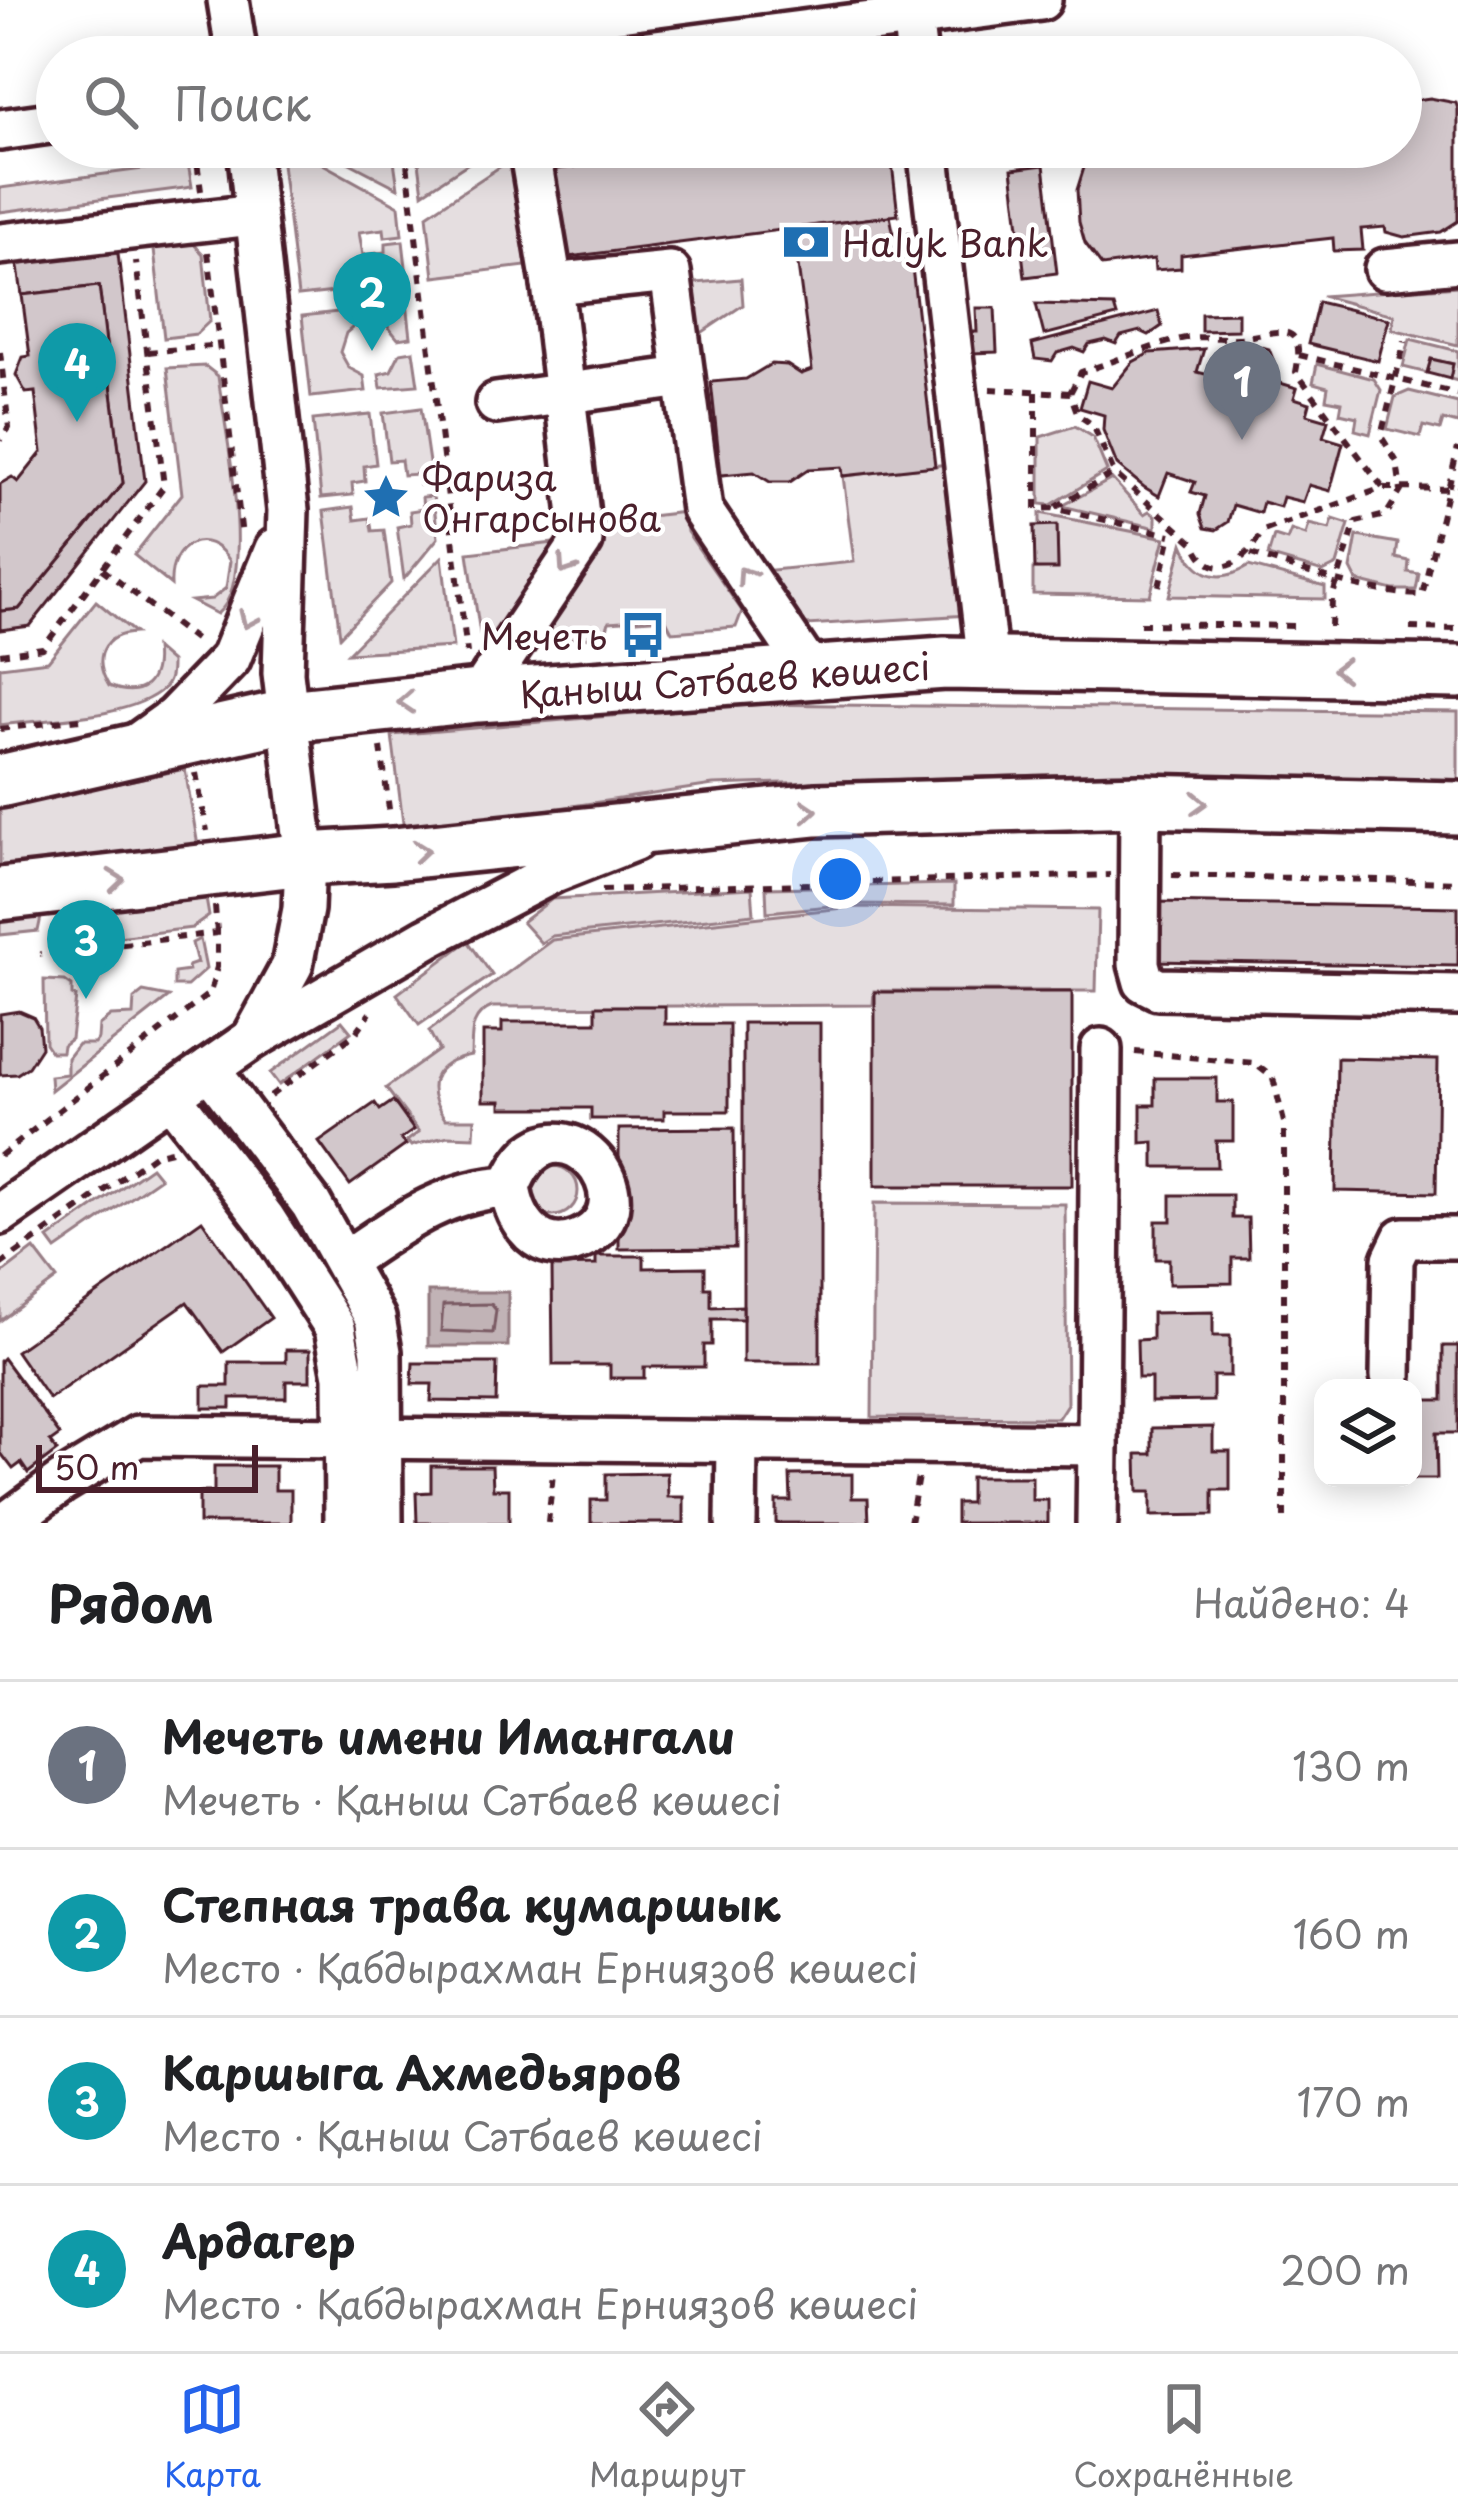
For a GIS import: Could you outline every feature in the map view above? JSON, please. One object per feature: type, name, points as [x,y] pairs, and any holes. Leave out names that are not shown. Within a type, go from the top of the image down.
[{"type":"main road","name":"Қаныш Сәтбаев көшесі","points":[[0,781],[473,676],[811,672],[988,664],[1458,672]]},
{"type":"main road","points":[[0,894],[304,859],[816,810],[1140,801],[1458,808]]},
{"type":"street","points":[[228,0],[234,36]]},
{"type":"street","points":[[765,36],[1041,0]]},
{"type":"street","points":[[913,17],[915,36]]},
{"type":"street","points":[[0,130],[36,125]]},
{"type":"street","points":[[250,168],[288,510],[286,716],[304,859],[303,909],[292,966],[252,1039]]},
{"type":"street","points":[[473,676],[582,541],[552,284],[533,168]]},
{"type":"street","points":[[930,168],[988,664]]},
{"type":"street","points":[[0,244],[254,215]]},
{"type":"street","points":[[1385,269],[1458,262]]},
{"type":"street","points":[[552,284],[670,272],[702,510],[811,672]]},
{"type":"street","points":[[496,403],[683,377]]},
{"type":"street","points":[[124,753],[174,717],[230,659],[255,606],[288,510]]},
{"type":"street","points":[[1140,801],[1139,964],[1144,982],[1158,989],[1458,995]]},
{"type":"street","points":[[0,1214],[252,1039],[427,938],[554,872],[675,824]]},
{"type":"street","points":[[1097,1523],[1101,1049]]},
{"type":"street","points":[[209,1069],[310,1204],[375,1318],[381,1352],[345,1523]]},
{"type":"street","points":[[171,1097],[265,1219],[335,1328],[382,1523]]},
{"type":"street","points":[[345,1261],[427,1205],[488,1188],[510,1187]]},
{"type":"street","points":[[1390,1376],[1393,1259],[1402,1238],[1458,1238]]},
{"type":"street","points":[[5,1523],[138,1436],[1098,1445]]},
{"type":"street","points":[[736,1523],[737,1442]]},
{"type":"path","points":[[198,168],[242,554]]},
{"type":"path","points":[[408,168],[473,676]]},
{"type":"path","points":[[0,654],[43,648],[164,486],[132,229]]},
{"type":"path","points":[[1070,392],[1082,372],[1184,338],[1244,338],[1269,329],[1283,332],[1294,339],[1299,355],[1296,372],[1384,488]]},
{"type":"path","points":[[1331,627],[1337,581],[1356,522],[1386,515],[1401,491],[1396,462],[1381,436],[1405,341]]},
{"type":"path","points":[[148,352],[220,345]]},
{"type":"path","points":[[0,352],[9,428],[0,440]]},
{"type":"path","points":[[1299,355],[1458,394]]},
{"type":"path","points":[[956,388],[1070,392]]},
{"type":"path","points":[[1036,391],[1036,509],[1053,508],[1174,531]]},
{"type":"path","points":[[1070,392],[1078,415],[1094,424],[1114,473],[1210,565],[1224,566],[1251,554],[1263,531],[1384,488],[1458,489]]},
{"type":"path","points":[[1251,554],[1337,581],[1392,594],[1422,595],[1458,448]]},
{"type":"path","points":[[1053,508],[1114,473]]},
{"type":"path","points":[[1159,586],[1174,531]]},
{"type":"path","points":[[102,569],[214,654]]},
{"type":"path","points":[[0,729],[82,719]]},
{"type":"path","points":[[379,733],[391,826]]},
{"type":"path","points":[[196,772],[210,846]]},
{"type":"path","points":[[603,890],[1140,874],[1458,882]]},
{"type":"path","points":[[0,1156],[210,993],[218,967],[215,897]]},
{"type":"path","points":[[40,954],[217,933]]},
{"type":"path","points":[[245,1115],[355,1034],[376,1003]]},
{"type":"path","points":[[1101,1049],[1254,1063],[1273,1078],[1284,1122],[1284,1523]]},
{"type":"path","points":[[0,1265],[154,1155],[205,1142]]},
{"type":"path","points":[[548,1523],[557,1438]]},
{"type":"path","points":[[910,1523],[924,1442]]},
{"type":"shaded area","points":[[150,168],[189,168],[192,187],[0,212],[0,188]]},
{"type":"shaded area","points":[[283,168],[330,168],[399,206],[402,235],[385,237],[384,229],[359,232],[363,255],[386,252],[386,243],[403,241],[408,284],[298,296]]},
{"type":"shaded area","points":[[359,168],[395,168],[398,188]]},
{"type":"shaded area","points":[[420,168],[461,168],[423,193]]},
{"type":"shaded area","points":[[498,168],[514,168],[526,266],[434,277],[427,215]]},
{"type":"shaded area","points":[[188,238],[203,254],[210,321],[196,334],[164,338],[153,241]]},
{"type":"shaded area","points":[[741,279],[743,305],[691,340],[684,284]]},
{"type":"shaded area","points":[[1458,286],[1458,345],[1392,329],[1394,315],[1322,296]]},
{"type":"shaded area","points":[[407,303],[411,337],[398,339],[385,323],[373,322],[371,308]]},
{"type":"shaded area","points":[[356,310],[358,323],[346,333],[340,352],[349,368],[364,376],[366,391],[311,397],[302,316]]},
{"type":"shaded area","points":[[1410,339],[1458,351],[1458,381],[1450,379],[1453,364],[1431,359],[1427,373],[1403,367]]},
{"type":"shaded area","points":[[413,351],[418,385],[381,388],[379,374],[391,371],[400,353]]},
{"type":"shaded area","points":[[1317,364],[1374,379],[1381,390],[1370,434],[1355,430],[1357,417],[1340,413],[1342,402],[1326,399],[1328,387],[1313,383]]},
{"type":"shaded area","points":[[205,366],[218,376],[236,501],[236,570],[229,596],[217,614],[192,601],[212,599],[226,588],[230,561],[220,550],[200,542],[182,550],[171,585],[134,555],[182,494],[167,368]]},
{"type":"shaded area","points":[[1409,391],[1458,403],[1458,424],[1443,420],[1440,430],[1423,426],[1420,437],[1387,429],[1395,397]]},
{"type":"shaded area","points":[[421,408],[432,483],[420,485],[418,474],[403,475],[401,460],[389,461],[383,413]]},
{"type":"shaded area","points":[[370,414],[376,464],[364,466],[365,481],[352,483],[353,495],[321,498],[313,420]]},
{"type":"shaded area","points":[[1075,426],[1093,437],[1107,471],[1051,505],[1040,504],[1040,437]]},
{"type":"shaded area","points":[[949,464],[968,615],[791,626],[762,571],[854,562],[843,476]]},
{"type":"shaded area","points":[[1112,479],[1144,514],[1149,511],[1156,516],[1156,528],[1062,506]]},
{"type":"shaded area","points":[[433,496],[438,538],[404,579],[397,527],[411,524],[410,511],[423,509],[422,497]]},
{"type":"shaded area","points":[[353,507],[355,520],[370,518],[372,531],[384,530],[391,583],[340,636],[324,511]]},
{"type":"shaded area","points":[[685,512],[687,532],[742,611],[736,627],[672,632],[665,618],[609,622],[605,636],[552,640],[540,623],[589,523]]},
{"type":"shaded area","points":[[1040,513],[1165,538],[1150,596],[1033,594],[1033,569],[1058,568],[1057,526],[1040,526]]},
{"type":"shaded area","points":[[1333,519],[1349,524],[1337,565],[1323,572],[1268,556],[1274,536],[1287,540],[1291,530],[1306,535],[1309,524],[1330,529]]},
{"type":"shaded area","points":[[1357,536],[1398,543],[1396,558],[1409,561],[1408,572],[1419,574],[1416,590],[1357,581],[1351,569]]},
{"type":"shaded area","points":[[563,542],[482,647],[468,553]]},
{"type":"shaded area","points":[[1183,544],[1195,564],[1210,574],[1228,575],[1249,566],[1325,587],[1325,599],[1169,596]]},
{"type":"shaded area","points":[[442,557],[453,647],[348,653]]},
{"type":"shaded area","points":[[96,601],[135,633],[115,638],[104,649],[101,666],[109,686],[132,691],[147,685],[154,670],[155,648],[171,662],[166,685],[149,698],[109,712],[0,725],[0,667],[48,661]]},
{"type":"shaded area","points":[[749,704],[1458,712],[1458,780],[1112,773],[713,785],[404,831],[392,735]]},
{"type":"shaded area","points":[[185,769],[198,846],[0,871],[0,808]]},
{"type":"shaded area","points":[[954,884],[954,905],[851,904],[767,912],[766,888]]},
{"type":"shaded area","points":[[752,888],[754,914],[552,936],[541,943],[522,922],[552,899]]},
{"type":"shaded area","points":[[205,893],[209,916],[192,928],[60,944],[75,905]]},
{"type":"shaded area","points":[[852,907],[1098,910],[1096,991],[874,991],[873,1005],[492,1007],[476,1021],[471,1056],[447,1064],[433,1087],[445,1119],[475,1119],[474,1137],[448,1136],[411,1146],[407,1141],[419,1132],[386,1088],[439,1050],[429,1031],[552,940]]},
{"type":"shaded area","points":[[0,909],[37,909],[41,917],[38,931],[0,935]]},
{"type":"shaded area","points":[[200,939],[206,969],[187,986],[174,986],[174,973],[189,971],[188,966],[197,963],[192,943]]},
{"type":"shaded area","points":[[468,941],[492,975],[419,1025],[397,994]]},
{"type":"shaded area","points":[[44,980],[65,981],[76,997],[71,1039],[62,1052],[51,1052],[45,1043]]},
{"type":"shaded area","points":[[143,992],[169,997],[51,1090],[50,1076],[67,1074],[67,1058],[78,1044],[94,1044],[99,1025],[111,1016],[133,1015],[134,999]]},
{"type":"shaded area","points":[[342,1021],[351,1032],[279,1085],[270,1073]]},
{"type":"shaded area","points":[[553,1166],[570,1174],[578,1191],[570,1208],[553,1216],[536,1208],[528,1191],[536,1174]]},
{"type":"shaded area","points":[[151,1167],[160,1178],[56,1250],[48,1239]]},
{"type":"shaded area","points":[[874,1203],[1065,1204],[1067,1404],[1058,1418],[872,1417]]},
{"type":"shaded area","points":[[34,1249],[57,1279],[0,1321],[0,1275]]},
{"type":"water","points":[[428,1292],[508,1292],[508,1346],[428,1346]]},
{"type":"building","points":[[1422,99],[1456,103],[1458,109],[1458,221],[1441,232],[1404,237],[1386,232],[1385,227],[1361,229],[1363,250],[1334,251],[1333,238],[1181,255],[1181,268],[1155,270],[1154,259],[1102,266],[1085,243],[1077,190],[1084,168],[1422,168]]},
{"type":"building","points":[[892,168],[898,215],[561,258],[549,170]]},
{"type":"building","points":[[1044,168],[1057,273],[1025,277],[1012,169]]},
{"type":"building","points":[[890,216],[894,235],[908,233],[935,466],[843,476],[842,467],[809,469],[790,482],[770,482],[754,472],[721,475],[711,382],[746,379],[771,364],[787,365],[801,374],[812,370],[793,228]]},
{"type":"building","points":[[108,248],[118,254],[145,481],[30,626],[0,630],[0,611],[19,609],[123,483],[99,286],[22,295],[17,260]]},
{"type":"building","points":[[99,286],[123,483],[19,609],[0,611],[0,484],[12,477],[18,482],[42,452],[35,392],[26,393],[16,375],[23,357],[30,356],[22,295]]},
{"type":"building","points":[[1318,302],[1389,319],[1378,361],[1308,344]]},
{"type":"building","points":[[1036,304],[1114,306],[1117,316],[1044,335]]},
{"type":"building","points":[[976,308],[995,308],[997,352],[972,353]]},
{"type":"building","points":[[1158,311],[1162,326],[1149,335],[1140,331],[1121,336],[1116,344],[1106,340],[1089,344],[1084,352],[1074,348],[1057,353],[1052,361],[1035,359],[1032,344]]},
{"type":"building","points":[[1238,313],[1238,330],[1201,331],[1201,314]]},
{"type":"building","points":[[1258,346],[1269,349],[1274,362],[1270,380],[1297,388],[1294,398],[1310,403],[1307,414],[1328,420],[1323,437],[1343,443],[1330,491],[1309,485],[1303,502],[1283,497],[1280,507],[1263,502],[1260,513],[1233,505],[1228,522],[1216,530],[1205,528],[1200,514],[1205,496],[1191,492],[1195,482],[1168,473],[1159,496],[1144,487],[1117,465],[1103,430],[1104,415],[1080,408],[1088,381],[1112,388],[1133,362],[1150,353],[1204,349],[1197,372],[1225,379],[1227,369],[1241,372],[1246,355]]},
{"type":"building","points":[[1431,359],[1453,364],[1450,379],[1427,373]]},
{"type":"building","points":[[1057,525],[1058,569],[1035,569],[1034,526]]},
{"type":"building","points":[[1153,902],[1458,907],[1458,966],[1152,961]]},
{"type":"building","points":[[875,992],[1072,992],[1072,1186],[875,1186]]},
{"type":"building","points":[[596,1006],[665,1006],[665,1024],[729,1024],[729,1111],[664,1111],[664,1119],[591,1119],[591,1108],[501,1108],[501,1101],[483,1101],[483,1032],[502,1032],[502,1022],[596,1022]]},
{"type":"building","points":[[19,1011],[33,1017],[41,1047],[28,1067],[17,1074],[0,1075],[0,1014]]},
{"type":"building","points":[[743,1023],[820,1023],[820,1363],[743,1363]]},
{"type":"building","points":[[1337,1058],[1438,1060],[1436,1193],[1335,1191]]},
{"type":"building","points":[[1155,1078],[1217,1078],[1217,1102],[1233,1102],[1233,1141],[1216,1141],[1217,1167],[1154,1167],[1154,1142],[1141,1143],[1141,1105],[1155,1105]]},
{"type":"building","points":[[393,1101],[414,1130],[401,1139],[406,1145],[350,1185],[319,1142],[375,1103],[380,1110]]},
{"type":"building","points":[[734,1128],[735,1248],[619,1249],[619,1129]]},
{"type":"building","points":[[278,1184],[292,1205],[273,1218],[259,1197]]},
{"type":"building","points":[[1171,1195],[1232,1195],[1232,1218],[1248,1218],[1249,1258],[1232,1258],[1232,1283],[1169,1284],[1169,1259],[1156,1259],[1156,1221],[1171,1221]]},
{"type":"building","points":[[202,1220],[271,1318],[223,1352],[187,1302],[49,1399],[16,1351]]},
{"type":"building","points":[[596,1256],[644,1256],[644,1268],[705,1267],[711,1307],[743,1306],[743,1319],[712,1319],[712,1345],[704,1345],[704,1367],[644,1367],[644,1378],[610,1378],[610,1365],[553,1365],[552,1266],[596,1265]]},
{"type":"building","points":[[1213,1312],[1213,1336],[1230,1336],[1230,1376],[1213,1376],[1213,1401],[1151,1402],[1151,1378],[1138,1378],[1137,1340],[1152,1339],[1152,1313]]},
{"type":"building","points":[[1443,1346],[1458,1346],[1458,1433],[1436,1433],[1437,1479],[1422,1479],[1422,1400],[1443,1400]]},
{"type":"building","points":[[286,1350],[310,1350],[310,1381],[286,1381],[286,1398],[231,1398],[231,1408],[203,1408],[203,1386],[229,1386],[229,1362],[286,1362]]},
{"type":"building","points":[[3,1358],[60,1435],[50,1442],[57,1451],[28,1473],[21,1463],[13,1469],[0,1452]]},
{"type":"building","points":[[413,1363],[497,1363],[496,1402],[431,1401],[432,1384],[412,1384]]},
{"type":"building","points":[[1213,1427],[1213,1451],[1230,1451],[1230,1490],[1213,1490],[1213,1515],[1151,1516],[1151,1492],[1138,1492],[1137,1454],[1152,1454],[1152,1428]]},
{"type":"building","points":[[214,1466],[275,1466],[275,1490],[291,1490],[291,1523],[199,1523],[199,1492],[214,1492]]},
{"type":"building","points":[[431,1466],[492,1466],[493,1489],[509,1489],[509,1523],[417,1523],[416,1493],[431,1492]]},
{"type":"building","points":[[667,1473],[668,1497],[684,1497],[684,1523],[591,1523],[591,1500],[606,1500],[606,1474]]},
{"type":"building","points":[[852,1474],[852,1498],[868,1498],[869,1523],[776,1523],[776,1501],[791,1501],[790,1475]]},
{"type":"building","points":[[970,1477],[1032,1477],[1032,1500],[1048,1500],[1048,1523],[956,1523],[956,1503],[970,1503]]},
{"type":"place","name":"Halyk Bank","points":[[806,242]]},
{"type":"place","name":"Степная трава кумаршык","points":[[372,351]]},
{"type":"place","name":"Ардагер","points":[[77,422]]},
{"type":"place","name":"Мечеть имени Имангали","points":[[1242,440]]},
{"type":"place","name":"Фариза Онгарсынова","points":[[386,497]]},
{"type":"place","name":"Мечеть","points":[[643,635]]},
{"type":"place","name":"Каршыга Ахмедьяров","points":[[86,999]]}]
